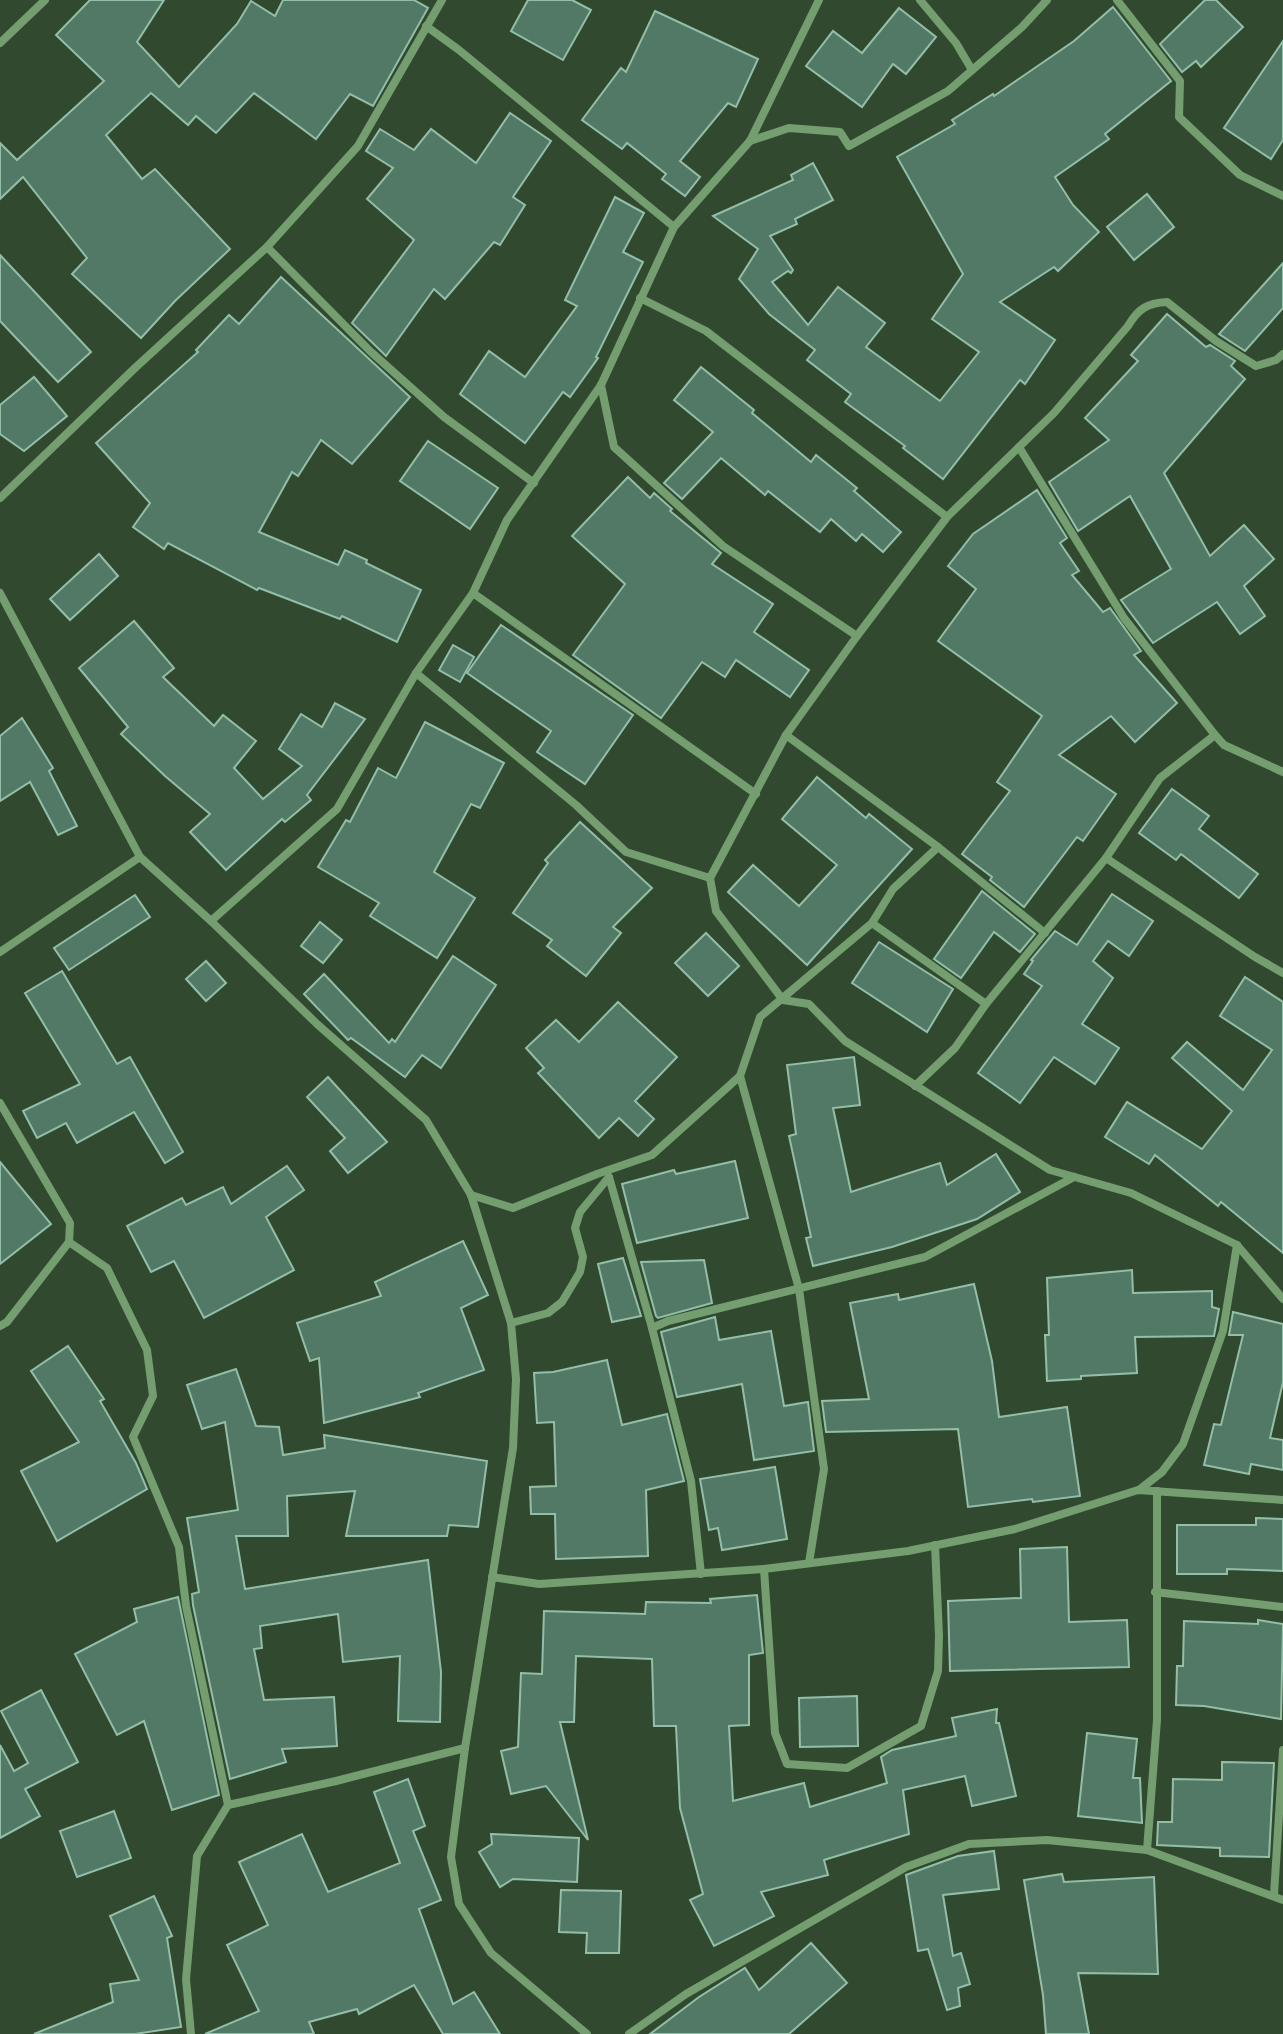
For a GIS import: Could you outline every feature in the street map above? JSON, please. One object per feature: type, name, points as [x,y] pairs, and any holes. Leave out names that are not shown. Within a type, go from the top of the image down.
[{"type":"street","points":[[0,43],[45,0]]},
{"type":"street","points":[[0,498],[267,247],[358,146],[442,0]]},
{"type":"street","points":[[211,921],[337,809],[416,673],[473,593],[507,520],[601,385],[674,227],[750,141],[819,0]]},
{"type":"street","points":[[920,0],[956,43],[972,70]]},
{"type":"street","points":[[750,141],[789,128],[840,132],[849,146],[948,91],[1022,27],[1047,0]]},
{"type":"street","points":[[1117,0],[1180,81],[1179,117],[1240,175],[1283,196]]},
{"type":"street","points":[[426,26],[674,227]]},
{"type":"street","points":[[267,247],[370,351],[444,417],[534,483]]},
{"type":"street","points":[[640,298],[706,331],[947,517]]},
{"type":"street","points":[[1283,354],[1276,360],[1256,366],[1216,341],[1167,302],[1149,303],[1135,314],[1054,413],[947,517],[857,636],[786,735],[710,878],[716,911],[783,1000],[809,1004],[845,1041],[1050,1170],[1131,1193],[1237,1245],[1283,1299]]},
{"type":"street","points":[[601,385],[614,447],[723,546],[857,636]]},
{"type":"street","points":[[1019,447],[1124,618],[1215,735],[1224,745],[1283,772]]},
{"type":"street","points":[[0,593],[140,857],[317,1024],[426,1120],[471,1195],[511,1323],[516,1379],[513,1448],[465,1748],[451,1857],[459,1904],[491,1953],[587,2034]]},
{"type":"street","points":[[473,593],[756,794]]},
{"type":"street","points":[[416,673],[576,805],[626,852],[710,878]]},
{"type":"street","points":[[786,735],[938,847],[1045,933]]},
{"type":"street","points":[[915,1086],[955,1048],[986,1004],[1106,858],[1160,778],[1215,735]]},
{"type":"street","points":[[471,1195],[513,1208],[652,1155],[740,1076],[760,1017],[872,923],[893,889],[938,847]]},
{"type":"street","points":[[0,952],[140,857]]},
{"type":"street","points":[[1106,858],[1283,973]]},
{"type":"street","points":[[872,923],[986,1004]]},
{"type":"street","points":[[740,1076],[799,1289],[824,1469],[809,1563]]},
{"type":"street","points":[[0,1103],[70,1223],[69,1242],[7,1322],[0,1326]]},
{"type":"street","points":[[511,1323],[548,1313],[562,1302],[580,1272],[583,1257],[575,1228],[580,1212],[616,1167]]},
{"type":"street","points":[[609,1177],[691,1481],[701,1574]]},
{"type":"street","points":[[652,1328],[668,1321],[843,1275],[925,1257],[1074,1177]]},
{"type":"street","points":[[69,1242],[107,1268],[147,1350],[153,1396],[133,1437],[179,1547],[186,1606],[228,1805]]},
{"type":"street","points":[[492,1577],[539,1584],[701,1574],[809,1563],[935,1545],[1015,1529],[1138,1490],[1162,1472],[1183,1444],[1223,1331],[1237,1245]]},
{"type":"street","points":[[1138,1490],[1283,1500]]},
{"type":"street","points":[[1147,1850],[1157,1720],[1157,1491]]},
{"type":"street","points":[[764,1569],[775,1733],[787,1764],[847,1768],[921,1726],[938,1671],[935,1545]]},
{"type":"street","points":[[1155,1592],[1283,1607]]},
{"type":"street","points":[[191,2034],[186,1979],[197,1856],[228,1805],[465,1748]]},
{"type":"street","points":[[629,2034],[686,1994],[906,1867],[969,1844],[1047,1840],[1147,1850],[1278,1898],[1283,1750]]},
{"type":"building","points":[[90,0],[164,0],[137,42],[179,87],[237,24],[251,1],[275,16],[283,0],[414,0],[428,8],[373,106],[350,94],[316,139],[254,93],[216,133],[196,116],[188,125],[151,93],[106,135],[142,179],[155,169],[230,249],[141,338],[72,274],[87,258],[23,177],[0,199],[0,143],[17,160],[104,81],[56,35]]},
{"type":"building","points":[[528,0],[572,0],[591,10],[563,60],[511,31]]},
{"type":"building","points":[[1205,0],[1216,0],[1243,27],[1201,67],[1196,61],[1182,72],[1160,44]]},
{"type":"building","points":[[1113,7],[1171,81],[1105,134],[1109,139],[1055,177],[1073,205],[1099,232],[1058,271],[1054,267],[1000,302],[1055,340],[1025,384],[1020,380],[943,479],[903,448],[905,446],[845,402],[851,394],[807,360],[815,350],[769,314],[739,279],[758,249],[713,216],[793,180],[791,175],[813,163],[833,200],[795,219],[797,224],[770,236],[793,270],[772,282],[808,325],[838,287],[885,323],[866,347],[940,401],[979,352],[932,319],[963,274],[897,157],[955,124],[952,120],[994,96],[1074,41]]},
{"type":"building","points":[[899,8],[936,37],[906,74],[893,64],[862,107],[806,66],[833,31],[862,53]]},
{"type":"building","points":[[655,11],[758,59],[736,107],[728,103],[680,161],[700,177],[685,196],[662,179],[666,174],[627,143],[622,149],[582,120],[621,68],[626,72]]},
{"type":"building","points":[[1283,41],[1283,140],[1271,159],[1224,128]]},
{"type":"building","points":[[510,113],[551,141],[513,197],[525,205],[500,245],[494,242],[445,299],[434,289],[386,356],[352,323],[414,240],[367,199],[393,168],[366,151],[380,129],[414,150],[431,129],[476,163]]},
{"type":"building","points":[[1147,194],[1174,227],[1134,260],[1107,227]]},
{"type":"building","points":[[615,197],[644,213],[623,252],[643,262],[598,358],[570,397],[563,392],[525,443],[460,394],[489,351],[525,377],[577,306],[565,300]]},
{"type":"building","points":[[0,255],[91,352],[58,382],[0,321]]},
{"type":"building","points":[[1283,263],[1283,308],[1245,351],[1219,334]]},
{"type":"building","points":[[281,277],[410,397],[352,464],[321,440],[298,476],[292,472],[259,532],[338,565],[345,550],[421,590],[397,642],[342,616],[340,619],[259,588],[257,590],[168,543],[164,549],[133,527],[150,503],[96,443],[198,352],[196,350],[229,315],[239,324]]},
{"type":"building","points":[[1167,314],[1206,347],[1210,345],[1235,361],[1231,366],[1245,379],[1164,473],[1210,556],[1244,525],[1274,559],[1244,586],[1265,616],[1240,634],[1217,602],[1153,643],[1121,600],[1171,569],[1130,496],[1078,531],[1049,482],[1109,440],[1085,418],[1138,361],[1131,355]]},
{"type":"building","points":[[701,367],[811,462],[816,455],[857,488],[854,491],[901,532],[883,552],[862,534],[856,541],[831,519],[820,532],[768,491],[765,495],[721,458],[682,499],[664,483],[713,432],[674,400]]},
{"type":"building","points":[[34,377],[67,416],[24,451],[0,434],[0,405]]},
{"type":"building","points":[[428,441],[498,488],[470,529],[400,481]]},
{"type":"building","points":[[628,477],[650,498],[654,493],[672,509],[670,511],[721,553],[712,564],[773,604],[754,632],[809,670],[790,697],[736,660],[725,677],[702,662],[661,718],[573,655],[625,584],[572,536]]},
{"type":"building","points":[[1037,490],[1067,538],[1060,543],[1079,571],[1072,575],[1103,612],[1110,608],[1141,651],[1134,655],[1177,703],[1135,742],[1111,716],[1059,755],[1116,794],[1083,841],[1077,837],[1024,907],[962,854],[1010,791],[997,782],[1042,716],[938,641],[976,589],[948,566],[973,534]]},
{"type":"building","points":[[99,554],[118,576],[70,620],[50,599]]},
{"type":"building","points":[[134,621],[174,668],[163,677],[214,726],[223,715],[256,741],[234,768],[263,799],[302,766],[279,749],[301,714],[322,727],[335,703],[365,719],[307,795],[311,800],[285,822],[282,819],[226,870],[190,832],[210,814],[121,734],[128,727],[79,668]]},
{"type":"building","points":[[501,625],[633,715],[585,784],[537,752],[551,731],[467,673]]},
{"type":"building","points":[[453,645],[474,657],[460,682],[439,670]]},
{"type":"building","points":[[22,718],[53,768],[49,771],[77,826],[58,835],[30,782],[0,801],[0,736]]},
{"type":"building","points":[[425,722],[504,763],[480,808],[471,804],[434,872],[475,898],[437,958],[370,916],[379,903],[318,867],[346,820],[350,822],[378,768],[396,778]]},
{"type":"building","points":[[817,777],[866,818],[869,814],[912,849],[807,965],[728,892],[753,865],[799,906],[837,865],[782,819]]},
{"type":"building","points":[[1172,789],[1209,816],[1199,829],[1258,874],[1239,898],[1181,854],[1176,860],[1139,833]]},
{"type":"building","points":[[580,822],[652,888],[613,927],[621,933],[586,976],[547,946],[552,940],[513,913],[548,863],[545,860]]},
{"type":"building","points":[[982,891],[1035,934],[1020,952],[994,932],[961,978],[934,959]]},
{"type":"building","points":[[1112,894],[1153,921],[1129,956],[1108,941],[1093,961],[1113,978],[1082,1024],[1119,1048],[1095,1084],[1054,1057],[1020,1103],[978,1073],[1042,986],[1024,974],[1031,960],[1055,931],[1077,945]]},
{"type":"building","points":[[135,895],[150,917],[69,970],[54,948]]},
{"type":"building","points":[[320,922],[342,940],[323,963],[301,946]]},
{"type":"building","points":[[706,933],[739,966],[708,996],[675,963]]},
{"type":"building","points":[[879,942],[953,989],[927,1032],[852,983]]},
{"type":"building","points":[[453,956],[496,985],[441,1068],[422,1055],[405,1077],[351,1038],[348,1040],[304,994],[324,974],[389,1043],[392,1039],[395,1042]]},
{"type":"building","points":[[206,961],[226,983],[206,1001],[186,979]]},
{"type":"building","points":[[62,971],[117,1064],[130,1057],[183,1152],[165,1163],[134,1112],[77,1143],[66,1123],[37,1138],[23,1111],[80,1084],[25,993]]},
{"type":"building","points":[[1245,977],[1283,1002],[1283,1253],[1221,1202],[1218,1206],[1155,1155],[1149,1164],[1105,1137],[1127,1102],[1202,1149],[1232,1111],[1172,1058],[1187,1042],[1243,1090],[1272,1050],[1220,1016]]},
{"type":"building","points":[[618,1002],[677,1057],[635,1101],[654,1119],[638,1136],[619,1118],[599,1138],[538,1073],[544,1068],[526,1048],[556,1020],[579,1042]]},
{"type":"building","points":[[854,1057],[860,1105],[833,1108],[851,1192],[940,1163],[947,1185],[996,1154],[1020,1192],[977,1219],[892,1247],[813,1266],[806,1238],[811,1237],[789,1136],[796,1134],[787,1065]]},
{"type":"building","points":[[328,1077],[387,1142],[348,1173],[330,1151],[345,1138],[307,1097]]},
{"type":"building","points":[[735,1161],[748,1218],[637,1243],[622,1184],[674,1170],[676,1174]]},
{"type":"building","points":[[0,1162],[51,1224],[0,1264]]},
{"type":"building","points":[[287,1166],[304,1190],[266,1217],[294,1270],[204,1318],[174,1261],[151,1272],[127,1226],[182,1198],[186,1205],[223,1187],[231,1204]]},
{"type":"building","points":[[463,1241],[488,1295],[461,1308],[484,1370],[418,1393],[420,1397],[324,1423],[319,1358],[310,1361],[297,1323],[381,1296],[375,1282]]},
{"type":"building","points":[[623,1258],[641,1316],[612,1322],[598,1264]]},
{"type":"building","points":[[704,1260],[712,1303],[658,1318],[641,1262]]},
{"type":"building","points":[[1132,1270],[1133,1293],[1212,1291],[1212,1307],[1219,1309],[1214,1336],[1135,1337],[1137,1373],[1047,1381],[1047,1278]]},
{"type":"building","points":[[974,1284],[992,1361],[999,1417],[1067,1407],[1080,1496],[968,1507],[958,1429],[826,1432],[822,1401],[869,1399],[850,1303],[898,1294],[899,1300]]},
{"type":"building","points":[[1233,1312],[1283,1324],[1283,1382],[1270,1438],[1283,1440],[1283,1470],[1251,1464],[1249,1474],[1204,1465],[1214,1424],[1221,1425],[1243,1335],[1229,1335]]},
{"type":"building","points":[[715,1317],[719,1340],[771,1331],[784,1406],[808,1402],[814,1451],[754,1460],[742,1384],[677,1397],[661,1332]]},
{"type":"building","points":[[68,1346],[104,1399],[100,1401],[136,1463],[147,1489],[57,1541],[21,1471],[79,1442],[31,1371]]},
{"type":"building","points":[[607,1360],[622,1425],[667,1414],[684,1481],[646,1490],[648,1556],[556,1559],[555,1514],[531,1514],[530,1487],[556,1486],[554,1422],[537,1423],[534,1373]]},
{"type":"building","points":[[236,1369],[256,1426],[279,1427],[283,1455],[325,1448],[324,1435],[487,1461],[478,1527],[449,1525],[447,1536],[346,1536],[355,1491],[287,1496],[288,1536],[236,1536],[245,1589],[428,1560],[441,1672],[440,1722],[398,1721],[400,1656],[343,1662],[338,1614],[260,1626],[262,1648],[254,1649],[264,1700],[334,1697],[337,1746],[282,1749],[286,1762],[230,1779],[193,1605],[192,1594],[199,1592],[187,1518],[238,1510],[225,1422],[202,1429],[187,1385]]},
{"type":"building","points":[[775,1467],[787,1539],[722,1550],[718,1528],[709,1530],[700,1479]]},
{"type":"building","points":[[1256,1518],[1283,1519],[1283,1571],[1227,1569],[1227,1574],[1177,1574],[1177,1525],[1256,1525]]},
{"type":"building","points":[[1067,1547],[1069,1622],[1127,1620],[1129,1667],[950,1671],[948,1601],[1021,1598],[1020,1549]]},
{"type":"building","points":[[757,1595],[763,1653],[749,1655],[749,1725],[729,1726],[733,1801],[804,1783],[810,1807],[887,1783],[881,1757],[892,1750],[956,1736],[952,1718],[997,1709],[996,1723],[999,1723],[1016,1796],[972,1806],[965,1776],[903,1790],[909,1834],[824,1860],[828,1875],[761,1892],[774,1916],[714,1946],[690,1900],[703,1894],[680,1808],[676,1726],[654,1726],[652,1659],[576,1656],[574,1722],[560,1722],[588,1840],[546,1786],[511,1794],[501,1751],[518,1747],[521,1673],[542,1674],[544,1611],[645,1614],[646,1602],[711,1603],[710,1599]]},
{"type":"building","points":[[178,1597],[219,1795],[172,1810],[144,1721],[117,1735],[75,1654],[137,1622],[134,1609]]},
{"type":"building","points":[[1258,1620],[1283,1624],[1281,1719],[1204,1706],[1176,1705],[1177,1666],[1183,1666],[1184,1621],[1258,1624]]},
{"type":"building","points":[[41,1690],[78,1762],[25,1789],[40,1816],[0,1838],[0,1745],[14,1771],[28,1763],[1,1711]]},
{"type":"building","points":[[857,1696],[858,1746],[800,1747],[799,1698]]},
{"type":"building","points":[[1087,1733],[1137,1739],[1133,1778],[1140,1778],[1142,1823],[1078,1816]]},
{"type":"building","points":[[1222,1762],[1274,1763],[1269,1857],[1220,1856],[1220,1848],[1157,1845],[1158,1822],[1172,1822],[1173,1779],[1222,1780]]},
{"type":"building","points":[[408,1779],[425,1826],[413,1831],[441,1900],[419,1909],[453,2004],[474,1992],[500,2034],[443,2034],[414,1985],[359,2014],[357,2009],[309,2022],[314,2034],[205,2034],[259,2011],[227,1945],[268,1925],[239,1862],[302,1834],[328,1892],[400,1863],[374,1792]]},
{"type":"building","points":[[114,1811],[131,1858],[77,1877],[60,1831]]},
{"type":"building","points":[[491,1834],[579,1838],[577,1882],[513,1879],[500,1887],[479,1852],[492,1844]]},
{"type":"building","points":[[994,1851],[999,1889],[943,1895],[953,1956],[961,1953],[970,1984],[958,1988],[960,2006],[947,2010],[928,1949],[918,1951],[906,1875],[958,1856]]},
{"type":"building","points":[[1062,1874],[1064,1882],[1154,1877],[1158,1974],[1078,1973],[1089,2034],[1046,2034],[1043,1995],[1024,1880]]},
{"type":"building","points":[[561,1890],[621,1891],[619,1953],[586,1953],[587,1933],[559,1932]]},
{"type":"building","points":[[154,1896],[172,1936],[167,1938],[181,2027],[135,2034],[34,2034],[113,2002],[110,1984],[139,1980],[110,1916]]},
{"type":"building","points":[[811,1943],[847,1983],[789,2034],[650,2034],[699,1997],[745,1968],[759,1990]]}]
